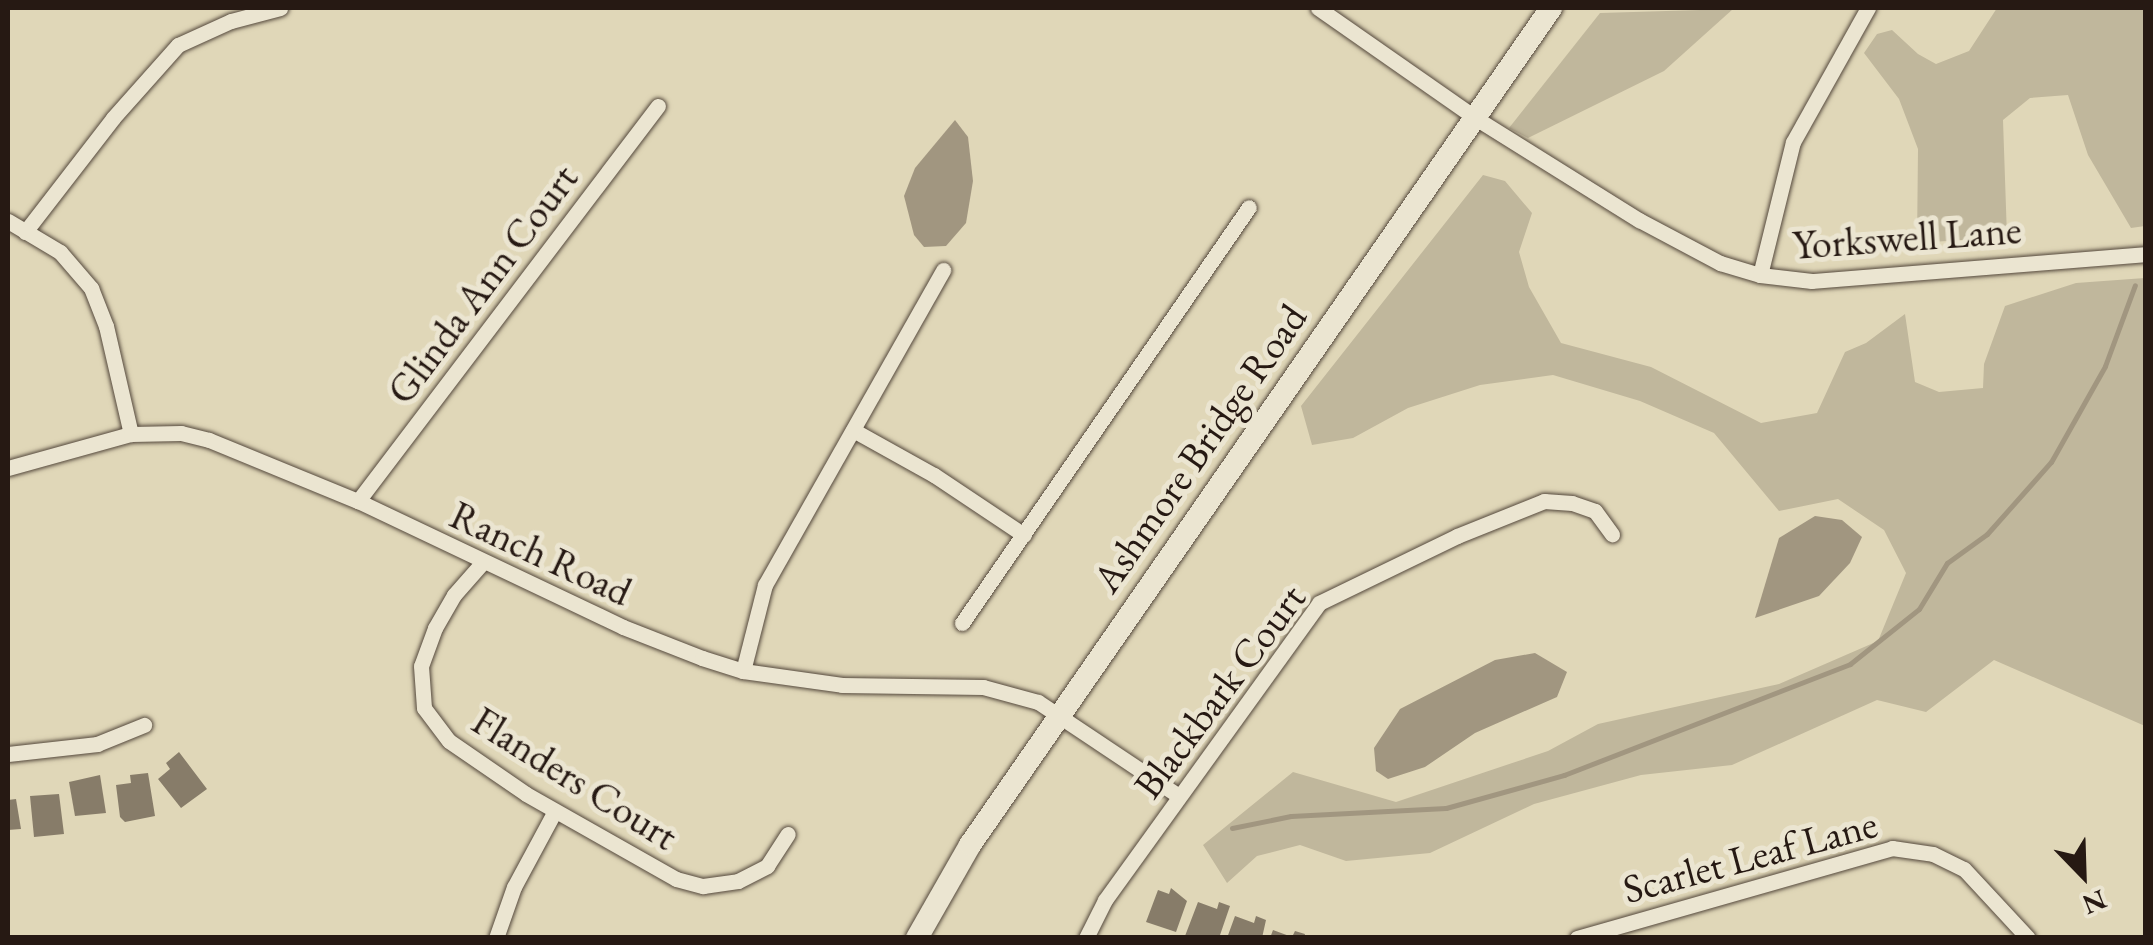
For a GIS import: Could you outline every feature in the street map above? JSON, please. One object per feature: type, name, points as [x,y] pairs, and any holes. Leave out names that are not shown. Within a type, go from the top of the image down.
[{"type":"main road","name":"Ashmore Bridge Road","points":[[917,938],[970,845],[1551,8]]},
{"type":"street","points":[[25,232],[113,118],[178,45],[231,21],[280,8]]},
{"type":"street","name":"Yorkswell Lane","points":[[1318,8],[1474,117],[1640,220],[1720,264],[1760,275],[1812,281],[2146,254]]},
{"type":"street","points":[[1760,275],[1793,142],[1868,8]]},
{"type":"street","name":"Glinda Ann Court","points":[[358,501],[658,106]]},
{"type":"street","points":[[962,623],[1249,207]]},
{"type":"street","points":[[8,221],[60,252],[91,288],[106,326],[131,434]]},
{"type":"street","points":[[743,670],[765,585],[943,270]]},
{"type":"street","points":[[852,430],[934,476],[1024,535]]},
{"type":"street","name":"Ranch Road","points":[[8,468],[131,434],[181,433],[209,440],[358,501],[623,627],[743,670],[886,688],[983,687],[1038,702],[1179,796]]},
{"type":"street","name":"Blackbark Court","points":[[1086,938],[1096,913],[1304,619],[1338,590],[1544,502],[1572,503],[1594,511],[1612,534]]},
{"type":"street","name":"Flanders Court","points":[[483,562],[454,595],[435,628],[421,666],[421,698],[429,717],[449,742],[555,811],[676,879],[702,886],[753,875],[779,853],[788,834]]},
{"type":"street","points":[[8,754],[98,744],[144,726]]},
{"type":"street","points":[[496,938],[514,886],[555,811]]},
{"type":"street","name":"Scarlet Leaf Lane","points":[[1577,938],[1874,850],[1892,848],[1932,854],[1964,869],[2028,938]]},
{"type":"shaded area","points":[[1997,8],[2145,8],[2145,226],[2131,228],[2088,155],[2068,95],[2030,98],[2003,120],[2007,237],[1917,243],[1918,149],[1899,99],[1864,53],[1877,34],[1892,30],[1918,54],[1936,64],[1969,51]]},
{"type":"shaded area","points":[[1733,9],[1664,71],[1528,138],[1509,128],[1600,13]]},
{"type":"shaded area","points":[[955,120],[968,137],[973,181],[966,223],[946,246],[924,247],[914,235],[904,196],[915,168]]},
{"type":"shaded area","points":[[1483,175],[1505,181],[1532,213],[1519,252],[1529,287],[1561,343],[1651,367],[1761,423],[1817,413],[1845,352],[1866,343],[1905,314],[1915,382],[1939,392],[1983,388],[1984,364],[2005,306],[2076,283],[2145,278],[2145,726],[1994,660],[1926,712],[1877,700],[1732,765],[1641,775],[1534,804],[1430,853],[1346,861],[1300,845],[1257,856],[1227,883],[1203,845],[1293,772],[1396,802],[1548,751],[1598,724],[1779,684],[1878,641],[1906,573],[1884,530],[1838,499],[1779,511],[1714,433],[1640,401],[1553,375],[1480,385],[1408,408],[1353,438],[1312,445],[1301,406]]},
{"type":"shaded area","points":[[1815,516],[1842,520],[1862,537],[1850,563],[1819,596],[1755,618],[1779,538]]},
{"type":"shaded area","points":[[1535,653],[1567,672],[1557,697],[1475,733],[1425,767],[1388,779],[1376,771],[1374,748],[1400,709],[1495,660]]},
{"type":"building","points":[[179,752],[207,789],[181,808],[158,779],[170,769],[166,763]]},
{"type":"building","points":[[148,773],[155,816],[125,822],[120,817],[116,785],[131,783],[130,775]]},
{"type":"building","points":[[100,775],[106,813],[75,816],[69,782]]},
{"type":"building","points":[[59,794],[64,834],[34,837],[30,796]]},
{"type":"building","points":[[16,799],[21,829],[8,830],[8,800]]},
{"type":"building","points":[[1171,888],[1187,901],[1176,932],[1146,922],[1158,890],[1169,894]]},
{"type":"building","points":[[1198,902],[1217,909],[1219,902],[1230,906],[1219,938],[1185,936]]},
{"type":"building","points":[[1235,916],[1254,923],[1256,916],[1266,920],[1262,938],[1227,938]]},
{"type":"building","points":[[1273,930],[1292,937],[1295,931],[1305,934],[1304,938],[1270,938]]},
{"type":"waterway","points":[[1232,828],[1291,816],[1446,808],[1564,775],[1850,664],[1919,609],[1947,563],[1987,534],[2051,462],[2105,366],[2135,285]]}]
